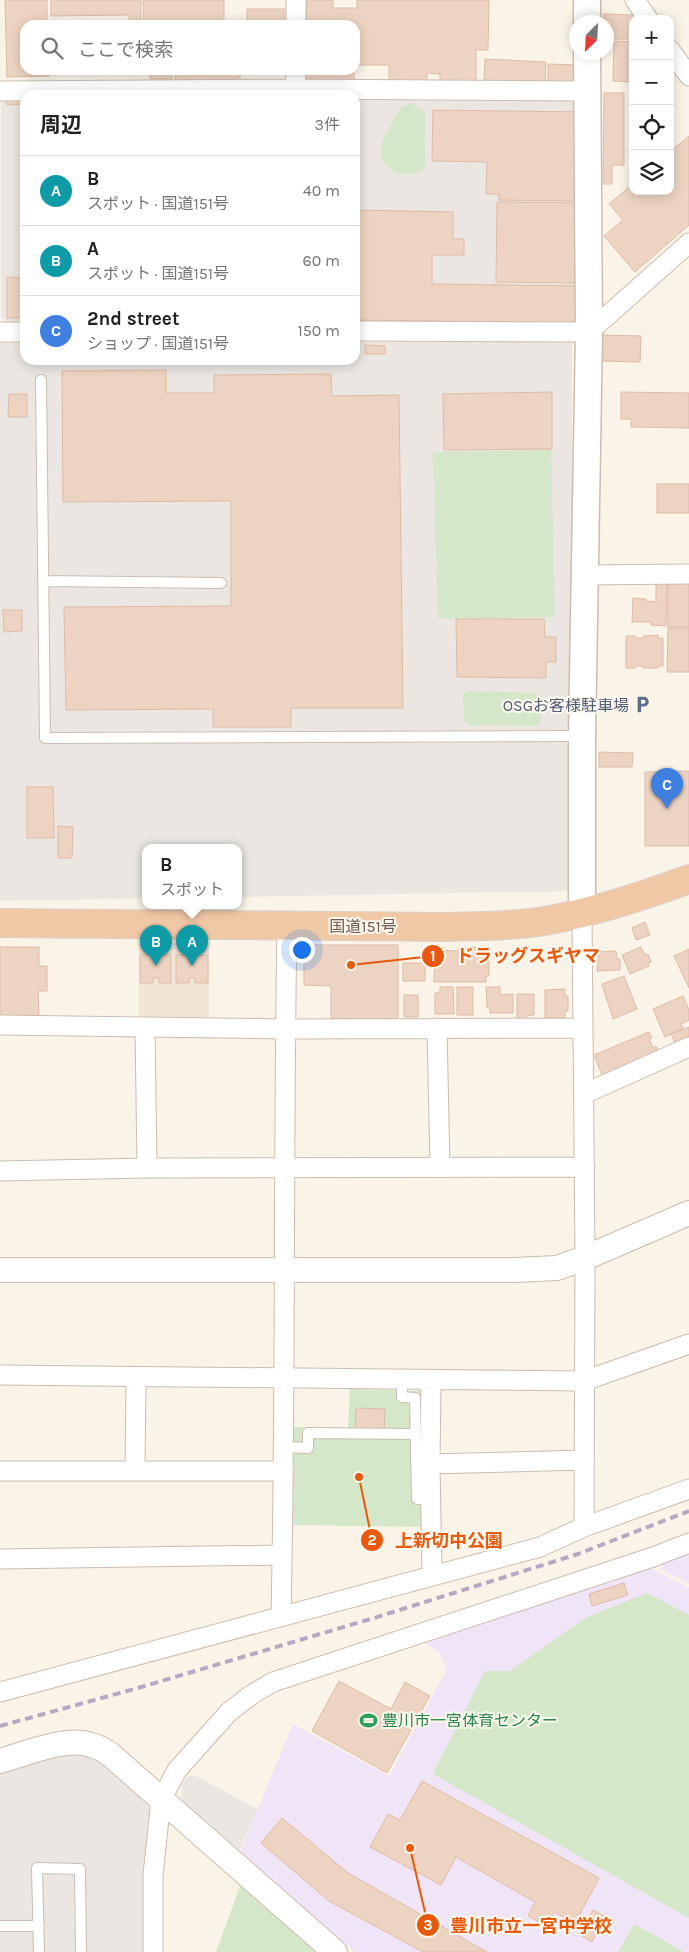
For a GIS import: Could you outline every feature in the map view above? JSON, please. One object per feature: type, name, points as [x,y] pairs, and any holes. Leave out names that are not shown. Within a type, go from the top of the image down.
[{"type":"highway","name":"国道151号","points":[[0,924],[448,927],[504,925],[582,914],[626,902],[689,879]]},
{"type":"main road","points":[[588,0],[588,15]]},
{"type":"main road","points":[[582,914],[582,736],[589,332],[587,60]]},
{"type":"street","points":[[296,0],[296,20]]},
{"type":"street","points":[[635,0],[645,15]]},
{"type":"street","points":[[674,55],[689,76]]},
{"type":"street","points":[[296,75],[296,90]]},
{"type":"street","points":[[0,91],[20,91]]},
{"type":"street","points":[[360,92],[587,91]]},
{"type":"street","points":[[360,331],[589,332],[689,242]]},
{"type":"street","points":[[0,332],[20,332]]},
{"type":"street","points":[[585,575],[689,574]]},
{"type":"street","points":[[582,914],[585,1167],[584,1528]]},
{"type":"street","points":[[281,1617],[284,1447],[284,1168],[287,926]]},
{"type":"street","points":[[0,1025],[286,1028],[583,1028]]},
{"type":"street","points":[[145,1027],[146,1168]]},
{"type":"street","points":[[437,1028],[440,1167]]},
{"type":"street","points":[[584,1094],[689,1047]]},
{"type":"street","points":[[0,1171],[146,1168],[585,1167]]},
{"type":"street","points":[[0,1270],[516,1270],[557,1268],[585,1258],[689,1213]]},
{"type":"street","points":[[0,1375],[136,1378],[584,1381],[689,1344]]},
{"type":"street","points":[[135,1471],[136,1378]]},
{"type":"street","points":[[431,1381],[432,1576]]},
{"type":"street","points":[[430,1464],[584,1460]]},
{"type":"street","points":[[0,1471],[283,1471]]},
{"type":"street","points":[[0,1692],[540,1547],[584,1528],[689,1489]]},
{"type":"street","points":[[153,1952],[153,1875],[161,1800],[177,1770],[229,1712],[251,1695],[273,1682],[644,1560],[689,1543]]},
{"type":"street","points":[[0,1559],[282,1555]]},
{"type":"street","points":[[0,1761],[69,1742],[92,1745],[112,1756],[334,1952]]},
{"type":"lane","points":[[41,380],[45,738],[582,736]]},
{"type":"lane","points":[[43,580],[221,583]]},
{"type":"lane","points":[[402,1380],[402,1397],[415,1398],[417,1499],[432,1499]]},
{"type":"lane","points":[[284,1447],[308,1448],[308,1433],[416,1434]]},
{"type":"lane","points":[[39,1952],[38,1868],[80,1869],[81,1952]]},
{"type":"lane","points":[[0,1926],[39,1926]]},
{"type":"shaded area","points":[[5,94],[20,95],[20,323],[7,323],[1,317],[1,101]]},
{"type":"shaded area","points":[[360,96],[580,97],[577,325],[360,324]]},
{"type":"shaded area","points":[[572,340],[572,891],[242,897],[242,844],[142,844],[142,898],[0,901],[0,343],[20,343],[20,365],[360,365],[360,342]]},
{"type":"shaded area","points":[[209,943],[209,1017],[139,1017],[139,944]]},
{"type":"shaded area","points":[[689,1550],[689,1584],[661,1570],[663,1559]]},
{"type":"shaded area","points":[[650,1568],[689,1588],[689,1952],[355,1952],[238,1856],[293,1724],[389,1776],[447,1669],[440,1654],[417,1636]]},
{"type":"shaded area","points":[[75,1751],[100,1758],[149,1803],[151,1814],[147,1952],[0,1952],[0,1772]]},
{"type":"shaded area","points":[[188,1776],[196,1776],[257,1809],[237,1855],[183,1804],[181,1796],[182,1784]]},
{"type":"green space","points":[[411,103],[425,112],[425,168],[418,173],[404,174],[391,170],[381,157],[382,142],[400,108]]},
{"type":"green space","points":[[551,450],[555,617],[438,619],[433,452]]},
{"type":"green space","points":[[466,691],[536,693],[541,698],[541,722],[537,726],[470,725],[465,722],[463,696]]},
{"type":"green space","points":[[350,1389],[423,1391],[424,1527],[293,1525],[294,1427],[348,1428]]},
{"type":"green space","points":[[647,1593],[689,1615],[689,1918],[433,1774],[485,1671],[510,1671],[585,1618]]},
{"type":"green space","points":[[242,1881],[320,1952],[216,1952]]},
{"type":"green space","points":[[634,1924],[684,1952],[618,1952]]},
{"type":"building","points":[[5,0],[47,0],[47,20],[20,20],[20,75],[49,76],[7,77]]},
{"type":"building","points":[[51,0],[141,0],[141,20],[129,20],[129,15],[51,16]]},
{"type":"building","points":[[143,0],[224,0],[224,20],[144,20]]},
{"type":"building","points":[[307,0],[333,0],[333,8],[357,8],[357,0],[489,0],[488,50],[476,50],[476,82],[440,82],[440,74],[427,73],[427,82],[389,82],[389,65],[360,65],[360,20],[306,20]]},
{"type":"building","points":[[247,9],[284,9],[284,20],[247,20]]},
{"type":"building","points":[[604,14],[633,15],[629,15],[629,39],[614,39],[614,15]]},
{"type":"building","points":[[614,41],[629,42],[629,82],[613,81]]},
{"type":"building","points":[[485,59],[546,62],[545,82],[484,80]]},
{"type":"building","points":[[548,64],[577,65],[576,82],[548,82]]},
{"type":"building","points":[[150,75],[172,75],[172,79],[150,79]]},
{"type":"building","points":[[175,75],[240,75],[240,81],[175,81]]},
{"type":"building","points":[[299,75],[354,75],[354,80],[299,79]]},
{"type":"building","points":[[604,93],[624,93],[624,165],[612,165],[612,184],[603,184]]},
{"type":"building","points":[[20,97],[20,104],[7,105],[6,98]]},
{"type":"building","points":[[433,110],[584,112],[583,201],[499,200],[499,194],[486,194],[487,162],[432,161]]},
{"type":"building","points":[[689,136],[689,225],[635,272],[604,236],[623,220],[609,204],[629,187],[629,195],[674,195],[674,149]]},
{"type":"building","points":[[497,202],[584,203],[576,283],[496,282]]},
{"type":"building","points":[[360,210],[453,212],[453,239],[464,239],[464,255],[432,255],[432,284],[579,286],[579,323],[360,320]]},
{"type":"building","points":[[7,277],[20,278],[20,318],[7,318]]},
{"type":"building","points":[[596,335],[641,336],[640,362],[603,361],[603,354],[596,354]]},
{"type":"building","points":[[365,345],[385,346],[385,354],[365,354]]},
{"type":"building","points":[[166,370],[166,393],[214,393],[214,375],[331,374],[332,396],[399,395],[403,708],[291,708],[291,727],[213,727],[213,709],[66,710],[64,607],[231,606],[231,501],[63,502],[62,371]]},
{"type":"building","points":[[552,392],[552,449],[444,450],[443,394]]},
{"type":"building","points":[[621,392],[689,393],[689,428],[631,427],[631,419],[621,419]]},
{"type":"building","points":[[9,394],[27,394],[27,417],[8,417]]},
{"type":"building","points":[[657,484],[689,484],[689,513],[657,513]]},
{"type":"building","points":[[656,581],[667,581],[666,626],[651,625],[651,622],[632,622],[633,598],[656,602]]},
{"type":"building","points":[[668,582],[689,582],[689,627],[668,627]]},
{"type":"building","points":[[3,610],[22,610],[22,631],[4,632]]},
{"type":"building","points":[[456,619],[544,619],[545,637],[556,637],[556,662],[546,662],[546,678],[457,677]]},
{"type":"building","points":[[668,628],[689,628],[689,672],[667,672]]},
{"type":"building","points":[[658,635],[658,638],[663,638],[663,666],[658,666],[658,668],[635,666],[635,668],[626,668],[626,636],[643,638],[643,636]]},
{"type":"building","points":[[599,752],[633,753],[632,767],[599,767]]},
{"type":"building","points":[[689,771],[689,846],[645,846],[645,772]]},
{"type":"building","points":[[27,787],[53,787],[54,838],[27,838]]},
{"type":"building","points":[[58,826],[73,827],[72,858],[58,858]]},
{"type":"building","points":[[645,922],[650,935],[636,940],[632,928]]},
{"type":"building","points":[[304,945],[398,945],[398,1019],[331,1019],[331,986],[304,985]]},
{"type":"building","points":[[0,947],[39,947],[39,966],[47,966],[47,991],[38,991],[39,1016],[0,1017]]},
{"type":"building","points":[[459,947],[489,948],[489,976],[486,976],[486,982],[434,982],[435,950],[459,951]]},
{"type":"building","points":[[641,947],[645,955],[648,954],[651,962],[648,963],[649,966],[630,974],[622,955]]},
{"type":"building","points":[[689,949],[689,988],[674,956]]},
{"type":"building","points":[[616,951],[617,959],[620,959],[620,970],[597,971],[599,952]]},
{"type":"building","points":[[140,955],[171,955],[171,983],[159,983],[159,978],[153,978],[153,983],[140,983]]},
{"type":"building","points":[[176,955],[208,955],[208,983],[195,983],[195,978],[189,978],[189,983],[176,983]]},
{"type":"building","points":[[403,963],[425,963],[425,981],[403,981]]},
{"type":"building","points":[[624,976],[637,1009],[613,1019],[602,984]]},
{"type":"building","points":[[440,987],[453,987],[454,1014],[435,1014],[435,993],[440,993]]},
{"type":"building","points":[[457,987],[473,987],[473,1015],[457,1015]]},
{"type":"building","points":[[486,987],[500,987],[500,995],[513,994],[513,1013],[490,1013],[490,1008],[487,1008]]},
{"type":"building","points":[[565,989],[565,996],[568,996],[568,1011],[565,1011],[565,1018],[545,1018],[545,990]]},
{"type":"building","points":[[517,994],[534,994],[534,1015],[526,1016],[526,1019],[517,1019]]},
{"type":"building","points":[[404,995],[418,995],[418,1017],[404,1017]]},
{"type":"building","points":[[683,996],[689,1010],[689,1020],[681,1024],[683,1028],[665,1037],[653,1009]]},
{"type":"building","points":[[689,1027],[689,1037],[675,1043],[671,1034]]},
{"type":"building","points":[[649,1032],[652,1038],[649,1039],[653,1048],[656,1046],[658,1052],[602,1075],[594,1055]]},
{"type":"building","points":[[356,1408],[385,1409],[384,1430],[355,1429]]},
{"type":"building","points":[[624,1583],[628,1595],[592,1606],[589,1594]]},
{"type":"building","name":"豊川市一宮体育センター","points":[[339,1681],[391,1709],[405,1682],[430,1696],[387,1773],[312,1731]]},
{"type":"building","points":[[422,1781],[599,1878],[575,1923],[554,1912],[546,1926],[528,1916],[535,1902],[456,1857],[441,1885],[370,1847],[388,1814],[400,1820]]},
{"type":"building","points":[[282,1818],[348,1873],[487,1952],[423,1952],[329,1901],[261,1843]]},
{"type":"building","points":[[593,1910],[606,1917],[592,1942],[580,1935]]},
{"type":"railway","points":[[0,1726],[138,1688],[374,1618],[578,1554],[689,1511]]},
{"type":"place","name":"OSGお客様駐車場","points":[[643,705]]},
{"type":"place","name":"2nd street","points":[[667,809]]},
{"type":"place","name":"ドラッグスギヤマ","points":[[351,965]]},
{"type":"place","name":"A","points":[[156,966]]},
{"type":"place","name":"B","points":[[192,966]]},
{"type":"place","name":"上新切中公園","points":[[359,1477]]},
{"type":"place","name":"豊川市一宮体育センター","points":[[368,1720]]},
{"type":"place","name":"豊川市立一宮中学校","points":[[410,1848]]}]
